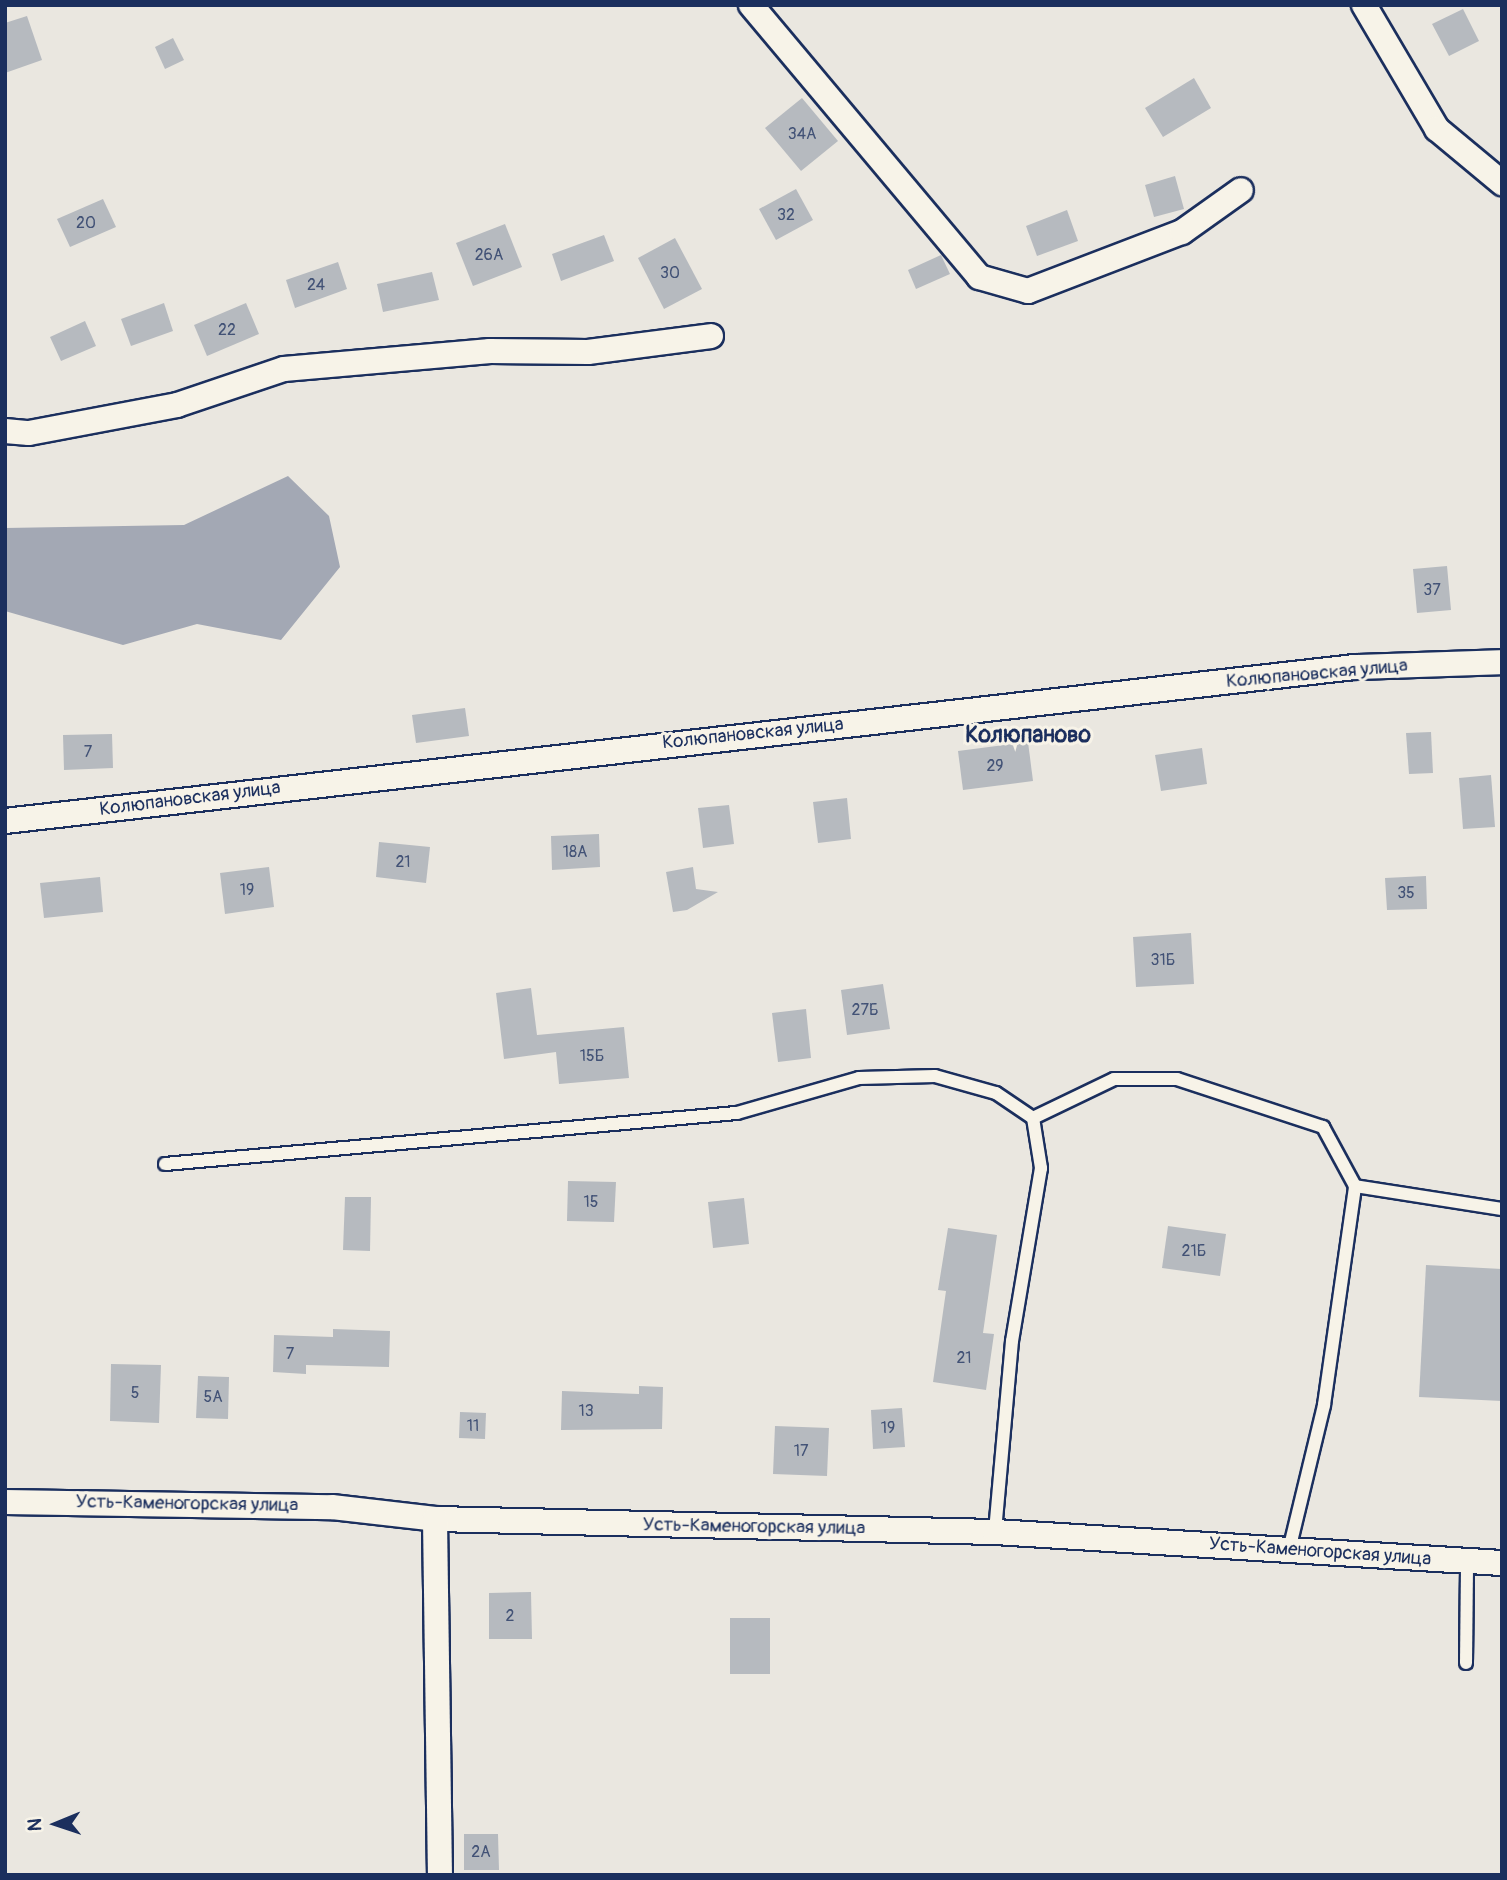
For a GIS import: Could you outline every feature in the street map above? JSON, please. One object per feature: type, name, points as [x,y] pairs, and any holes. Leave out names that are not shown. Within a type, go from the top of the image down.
[{"type":"street","points":[[751,5],[979,278],[1028,291],[1182,232],[1241,190]]},
{"type":"street","points":[[1364,5],[1437,129],[1502,183]]},
{"type":"street","points":[[5,431],[29,433],[177,405],[284,369],[490,351],[587,352],[711,336]]},
{"type":"street","name":"Колюпановская улица","points":[[5,821],[1355,667],[1502,662]]},
{"type":"street","name":"Усть-Каменогорская улица","points":[[5,1502],[332,1507],[435,1519],[995,1532],[1502,1563]]},
{"type":"street","points":[[435,1519],[440,1875]]},
{"type":"lane","points":[[165,1164],[713,1116],[859,1077],[934,1076],[996,1093],[1033,1118],[1041,1168],[1012,1341],[995,1532]]},
{"type":"lane","points":[[1033,1118],[1114,1079],[1177,1079],[1324,1127],[1355,1186],[1324,1405],[1289,1550]]},
{"type":"lane","points":[[1355,1186],[1502,1209]]},
{"type":"lane","points":[[1466,1664],[1467,1561]]},
{"type":"shaded area","points":[[288,476],[329,516],[340,567],[281,640],[197,624],[123,645],[5,611],[5,528],[184,525]]},
{"type":"building","points":[[1463,9],[1479,41],[1449,56],[1432,24]]},
{"type":"building","points":[[27,16],[42,60],[5,73],[5,23]]},
{"type":"building","points":[[173,38],[184,60],[165,69],[155,47]]},
{"type":"building","points":[[1194,78],[1211,108],[1163,137],[1145,108]]},
{"type":"building","points":[[802,98],[838,141],[801,171],[765,128]]},
{"type":"building","points":[[1175,176],[1184,209],[1154,217],[1145,185]]},
{"type":"building","points":[[796,189],[813,220],[776,240],[759,209]]},
{"type":"building","points":[[103,199],[116,227],[70,247],[57,219]]},
{"type":"building","points":[[1067,210],[1078,241],[1037,256],[1026,226]]},
{"type":"building","points":[[505,224],[522,267],[473,286],[456,243]]},
{"type":"building","points":[[604,235],[614,261],[561,281],[552,254]]},
{"type":"building","points":[[675,238],[702,289],[664,309],[638,258]]},
{"type":"building","points":[[941,255],[950,274],[916,289],[908,270]]},
{"type":"building","points":[[338,262],[347,289],[295,308],[286,280]]},
{"type":"building","points":[[432,272],[439,300],[383,312],[377,284]]},
{"type":"building","points":[[164,303],[173,331],[131,346],[121,319]]},
{"type":"building","points":[[246,303],[259,334],[207,356],[194,325]]},
{"type":"building","points":[[85,321],[96,346],[61,361],[50,337]]},
{"type":"building","points":[[1447,566],[1451,610],[1417,613],[1413,569]]},
{"type":"building","points":[[465,708],[469,736],[416,743],[412,715]]},
{"type":"building","points":[[1431,732],[1433,773],[1409,774],[1406,733]]},
{"type":"building","points":[[112,734],[113,768],[64,770],[63,735]]},
{"type":"building","points":[[1028,742],[1033,781],[963,790],[958,751]]},
{"type":"building","points":[[1202,748],[1207,784],[1161,791],[1155,755]]},
{"type":"building","points":[[1491,775],[1495,827],[1463,829],[1459,778]]},
{"type":"building","points":[[847,798],[851,839],[818,843],[813,802]]},
{"type":"building","points":[[729,805],[734,844],[703,848],[698,808]]},
{"type":"building","points":[[599,834],[600,867],[552,870],[551,836]]},
{"type":"building","points":[[379,842],[430,847],[426,883],[376,877]]},
{"type":"building","points":[[269,867],[274,907],[225,914],[220,873]]},
{"type":"building","points":[[693,867],[696,889],[718,892],[687,910],[673,912],[666,872]]},
{"type":"building","points":[[1426,876],[1427,909],[1387,910],[1385,878]]},
{"type":"building","points":[[100,877],[103,912],[44,918],[40,883]]},
{"type":"building","points":[[1191,933],[1194,984],[1136,987],[1133,937]]},
{"type":"building","points":[[883,984],[890,1029],[847,1035],[841,990]]},
{"type":"building","points":[[531,988],[537,1035],[624,1027],[629,1078],[559,1084],[556,1052],[504,1059],[496,993]]},
{"type":"building","points":[[806,1009],[811,1058],[778,1062],[772,1013]]},
{"type":"building","points":[[568,1181],[616,1182],[614,1222],[567,1221]]},
{"type":"building","points":[[345,1197],[371,1197],[370,1251],[343,1250]]},
{"type":"building","points":[[744,1198],[749,1244],[713,1248],[708,1202]]},
{"type":"building","points":[[1168,1226],[1226,1234],[1220,1276],[1162,1268]]},
{"type":"building","points":[[948,1228],[997,1235],[983,1333],[994,1334],[986,1390],[933,1382],[946,1291],[938,1290]]},
{"type":"building","points":[[1426,1265],[1502,1269],[1502,1401],[1419,1397]]},
{"type":"building","points":[[333,1329],[390,1331],[389,1367],[306,1365],[306,1374],[273,1372],[274,1335],[333,1337]]},
{"type":"building","points":[[111,1364],[161,1365],[159,1423],[110,1421]]},
{"type":"building","points":[[198,1376],[229,1377],[228,1419],[196,1418]]},
{"type":"building","points":[[639,1386],[663,1387],[662,1429],[561,1430],[562,1391],[639,1394]]},
{"type":"building","points":[[902,1408],[905,1447],[873,1449],[871,1410]]},
{"type":"building","points":[[460,1412],[486,1413],[485,1439],[459,1438]]},
{"type":"building","points":[[775,1426],[829,1428],[827,1476],[773,1474]]},
{"type":"building","points":[[531,1592],[532,1639],[489,1639],[489,1593]]},
{"type":"building","points":[[730,1618],[770,1618],[770,1674],[730,1674]]},
{"type":"building","points":[[464,1834],[498,1834],[499,1870],[464,1870]]},
{"type":"district","name":"Колюпаново","points":[[1028,735]]}]
